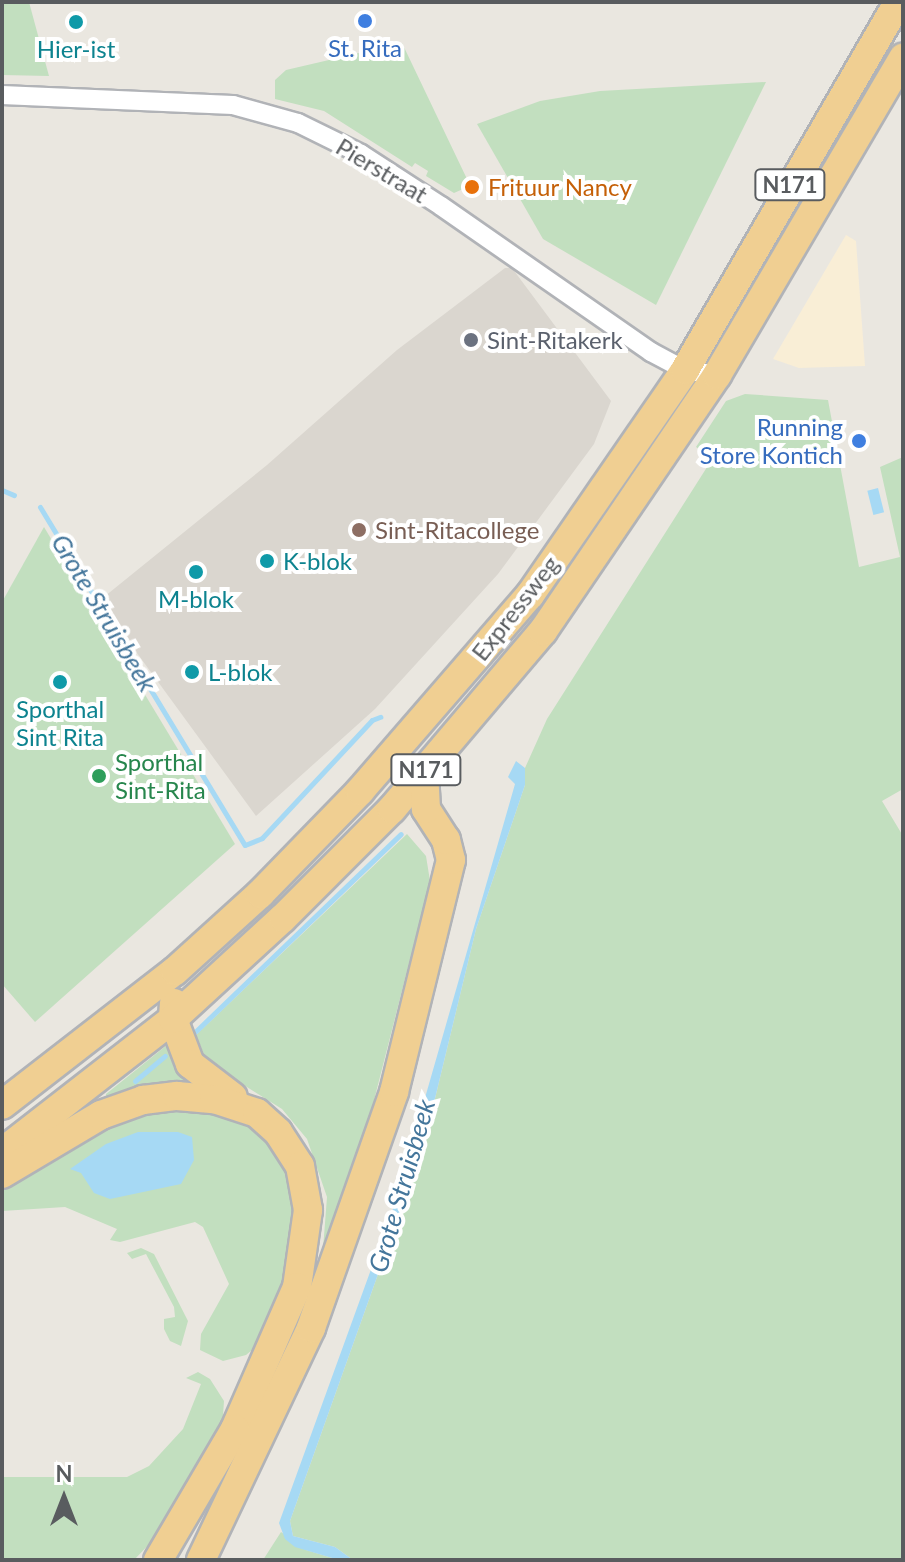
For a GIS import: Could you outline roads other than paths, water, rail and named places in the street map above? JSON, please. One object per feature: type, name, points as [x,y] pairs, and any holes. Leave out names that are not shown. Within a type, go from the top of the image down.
[{"type":"highway","name":"Expressweg","points":[[2,1105],[175,971],[360,791],[530,595],[685,370],[898,2]]},
{"type":"highway","name":"Expressweg","points":[[2,1152],[173,1019],[392,809],[543,631],[717,375],[903,58]]},
{"type":"highway","points":[[201,1560],[270,1424],[338,1259],[394,1092],[447,879],[451,851],[426,809],[424,773]]},
{"type":"highway","points":[[360,791],[392,809],[429,837],[447,879]]},
{"type":"highway","points":[[158,1560],[235,1429],[303,1264],[308,1210],[300,1166],[271,1125],[190,1064],[173,1019],[175,971]]},
{"type":"highway","points":[[2,1174],[93,1119],[134,1102],[186,1096],[245,1107]]},
{"type":"street","name":"Pierstraat","points":[[2,95],[233,105],[298,123],[361,154],[644,348],[685,370],[717,375]]},
{"type":"water","points":[[878,488],[884,512],[873,515],[867,491]]},
{"type":"water","points":[[516,761],[525,768],[525,785],[476,929],[423,1148],[290,1521],[293,1536],[335,1547],[353,1560],[339,1560],[295,1547],[285,1539],[279,1523],[394,1206],[515,784],[508,777]]},
{"type":"water","points":[[138,1132],[178,1132],[192,1137],[194,1160],[181,1184],[110,1199],[94,1193],[81,1173],[70,1169],[106,1144]]},
{"type":"waterway","name":"Grote Struisbeek","points":[[2,490],[14,495]]},
{"type":"waterway","name":"Grote Struisbeek","points":[[40,507],[245,845],[262,838],[372,720],[380,717]]},
{"type":"waterway","points":[[196,1031],[401,834]]},
{"type":"waterway","points":[[135,1081],[165,1056]]},
{"type":"place","name":"St. Rita","points":[[365,21]]},
{"type":"place","name":"Hier-ist","points":[[76,22]]},
{"type":"place","name":"Frituur Nancy","points":[[472,187]]},
{"type":"place","name":"Sint-Ritakerk","points":[[471,340]]},
{"type":"place","name":"Running Store Kontich","points":[[859,441]]},
{"type":"place","name":"Sint-Ritacollege","points":[[359,530]]},
{"type":"place","name":"K-blok","points":[[267,561]]},
{"type":"place","name":"M-blok","points":[[196,572]]},
{"type":"place","name":"L-blok","points":[[192,672]]},
{"type":"place","name":"Sporthal Sint Rita","points":[[60,682]]},
{"type":"place","name":"Sporthal Sint-Rita","points":[[99,776]]}]
